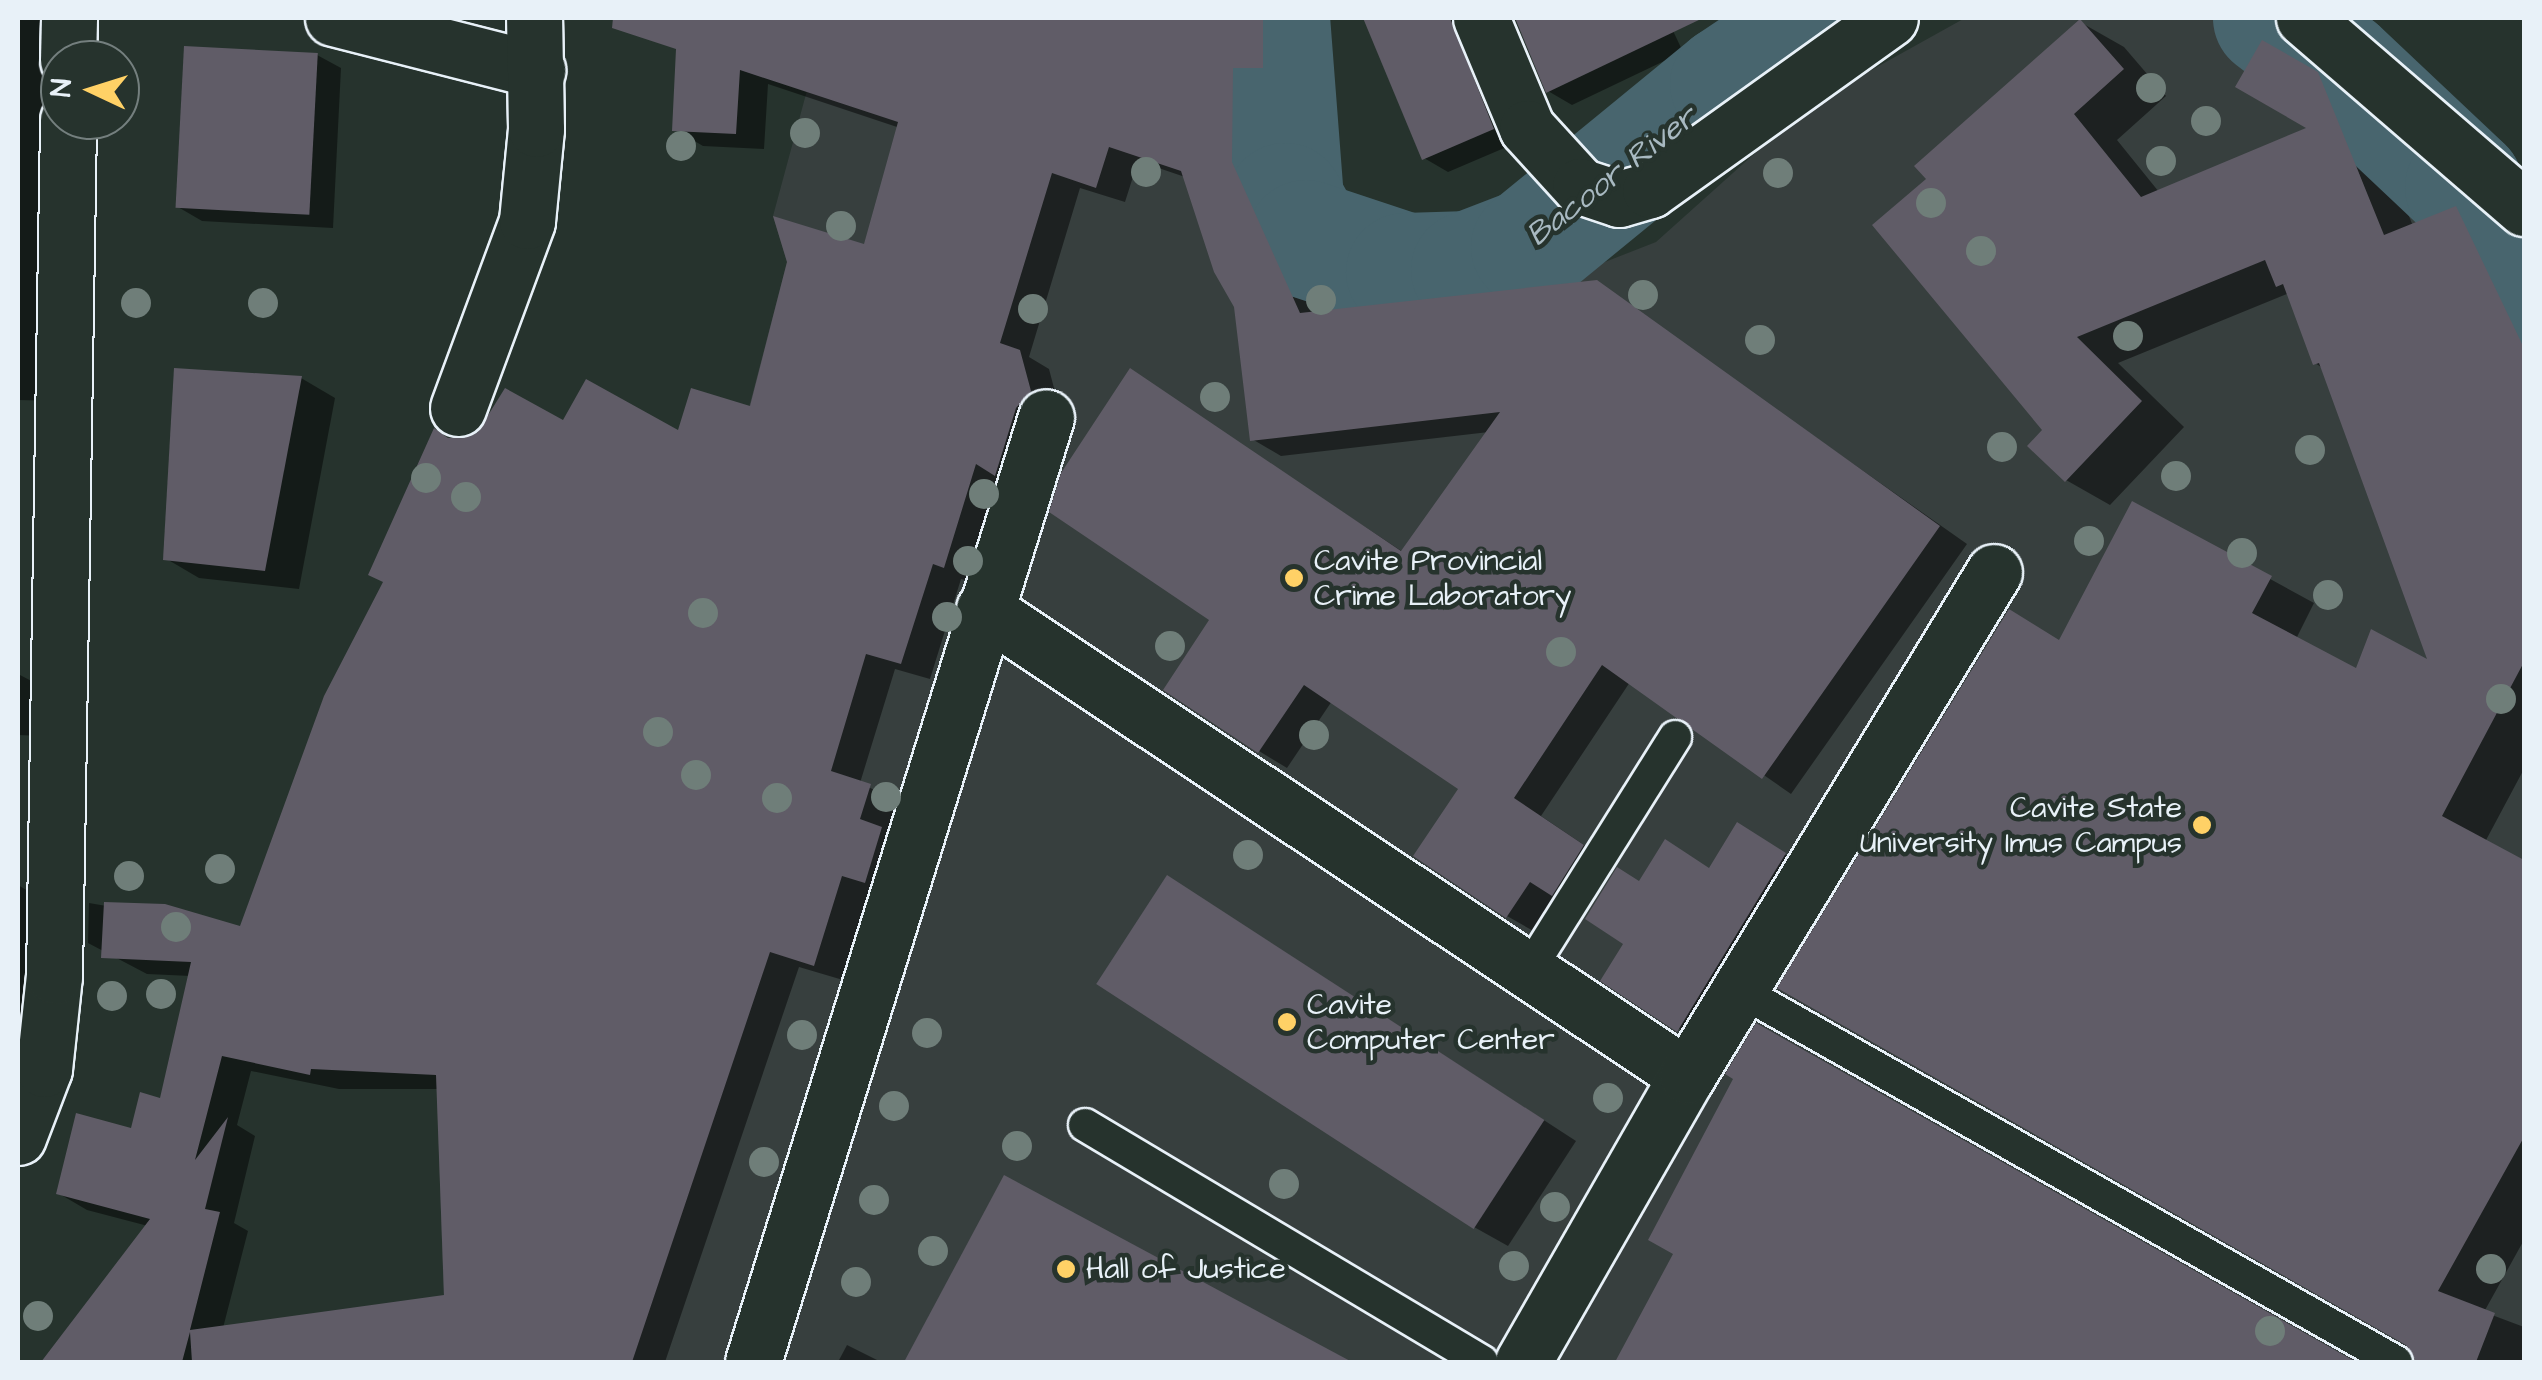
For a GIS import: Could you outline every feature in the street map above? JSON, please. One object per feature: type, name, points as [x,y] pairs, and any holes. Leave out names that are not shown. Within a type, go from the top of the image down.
[{"type":"street","points":[[333,18],[535,44],[528,221],[458,408]]},
{"type":"street","points":[[1481,18],[1527,128],[1580,186],[1619,199],[1634,194],[1890,18]]},
{"type":"street","points":[[2304,18],[2524,208]]},
{"type":"street","points":[[18,1137],[44,1069],[54,976],[68,140]]},
{"type":"street","points":[[754,1362],[1046,417]]},
{"type":"street","points":[[1523,1362],[1687,1076],[1994,572]]},
{"type":"street","points":[[984,609],[1687,1076]]},
{"type":"lane","points":[[1529,970],[1674,737]]},
{"type":"lane","points":[[1740,990],[2396,1362]]},
{"type":"lane","points":[[1085,1124],[1482,1362]]},
{"type":"shaded area","points":[[1103,18],[1259,18],[1271,206],[1291,254],[1353,279],[1452,289],[1587,269],[1656,242],[1783,128],[1850,82],[1965,18],[2252,18],[2329,71],[2461,201],[2524,334],[2524,1362],[428,1362],[444,1304],[436,1064],[735,461],[787,262],[773,216],[819,46],[1067,127]]},
{"type":"building","points":[[613,18],[1263,18],[1263,68],[1233,68],[1232,162],[1300,313],[1597,280],[1940,526],[1762,779],[1602,665],[1514,798],[1584,845],[1552,896],[1530,882],[1506,918],[1413,856],[1458,789],[1304,685],[1258,753],[1163,690],[1209,620],[1049,512],[1061,473],[1130,368],[1401,551],[1500,412],[1250,441],[1234,307],[1214,272],[1181,171],[1109,147],[1096,188],[1052,173],[1000,343],[1020,350],[1031,391],[1016,408],[995,476],[976,464],[944,568],[933,564],[901,664],[866,654],[831,771],[871,784],[860,819],[882,827],[865,883],[842,876],[814,966],[770,952],[632,1362],[192,1362],[190,1332],[182,1362],[41,1362],[150,1219],[56,1194],[76,1113],[131,1128],[140,1092],[160,1098],[191,962],[101,958],[104,902],[165,904],[240,926],[324,696],[383,582],[368,575],[434,428],[448,438],[477,433],[505,388],[563,420],[586,379],[678,430],[691,388],[750,406],[787,262],[773,216],[864,244],[898,122],[740,70],[736,134],[672,131],[676,49],[612,28]],"holes":[[[222,1056],[310,1075],[311,1069],[436,1075],[444,1295],[190,1330],[220,1212],[205,1209],[228,1117],[195,1160]]]},
{"type":"building","points":[[1363,18],[1450,18],[1494,129],[1422,160]]},
{"type":"building","points":[[1515,18],[1703,18],[1546,93]]},
{"type":"building","name":"Cavite State University Imus Campus","points":[[2080,19],[2124,69],[2074,114],[2141,197],[2306,128],[2235,87],[2262,40],[2318,72],[2384,235],[2456,206],[2524,348],[2524,662],[2442,816],[2524,860],[2524,1137],[2438,1291],[2495,1313],[2476,1362],[2416,1362],[2406,1345],[1777,988],[2009,609],[2059,640],[2132,501],[2272,576],[2252,613],[2356,668],[2371,629],[2427,659],[2319,363],[2313,365],[2283,284],[2276,287],[2265,260],[2077,337],[2142,401],[2065,482],[2027,446],[2042,430],[1872,225],[1926,179],[1914,166]]},
{"type":"building","points":[[184,46],[318,53],[309,215],[176,208]]},
{"type":"building","points":[[174,368],[302,376],[265,571],[163,560]]},
{"type":"building","points":[[1737,822],[1786,853],[1677,1032],[1600,981],[1623,944],[1585,919],[1617,867],[1639,881],[1665,839],[1709,868]]},
{"type":"building","points":[[1167,875],[1544,1120],[1474,1229],[1096,984]]},
{"type":"building","points":[[1756,1023],[2356,1362],[1615,1362],[1673,1254],[1648,1240],[1733,1079],[1725,1074]]},
{"type":"building","name":"Hall of Justice","points":[[1004,1175],[1352,1362],[904,1362]]},
{"type":"waterway","name":"Bacoor River","points":[[1271,18],[1285,202],[1306,239],[1405,272],[1470,270],[1530,247],[1729,84],[1828,18]]},
{"type":"waterway","name":"Bacoor River","points":[[2272,18],[2339,69],[2464,187],[2524,293]]},
{"type":"place","name":"Cavite Provincial Crime Laboratory","points":[[1294,578]]},
{"type":"place","name":"Cavite State University Imus Campus","points":[[2202,825]]},
{"type":"place","name":"Cavite Computer Center","points":[[1287,1022]]},
{"type":"place","name":"Hall of Justice","points":[[1066,1269]]}]
